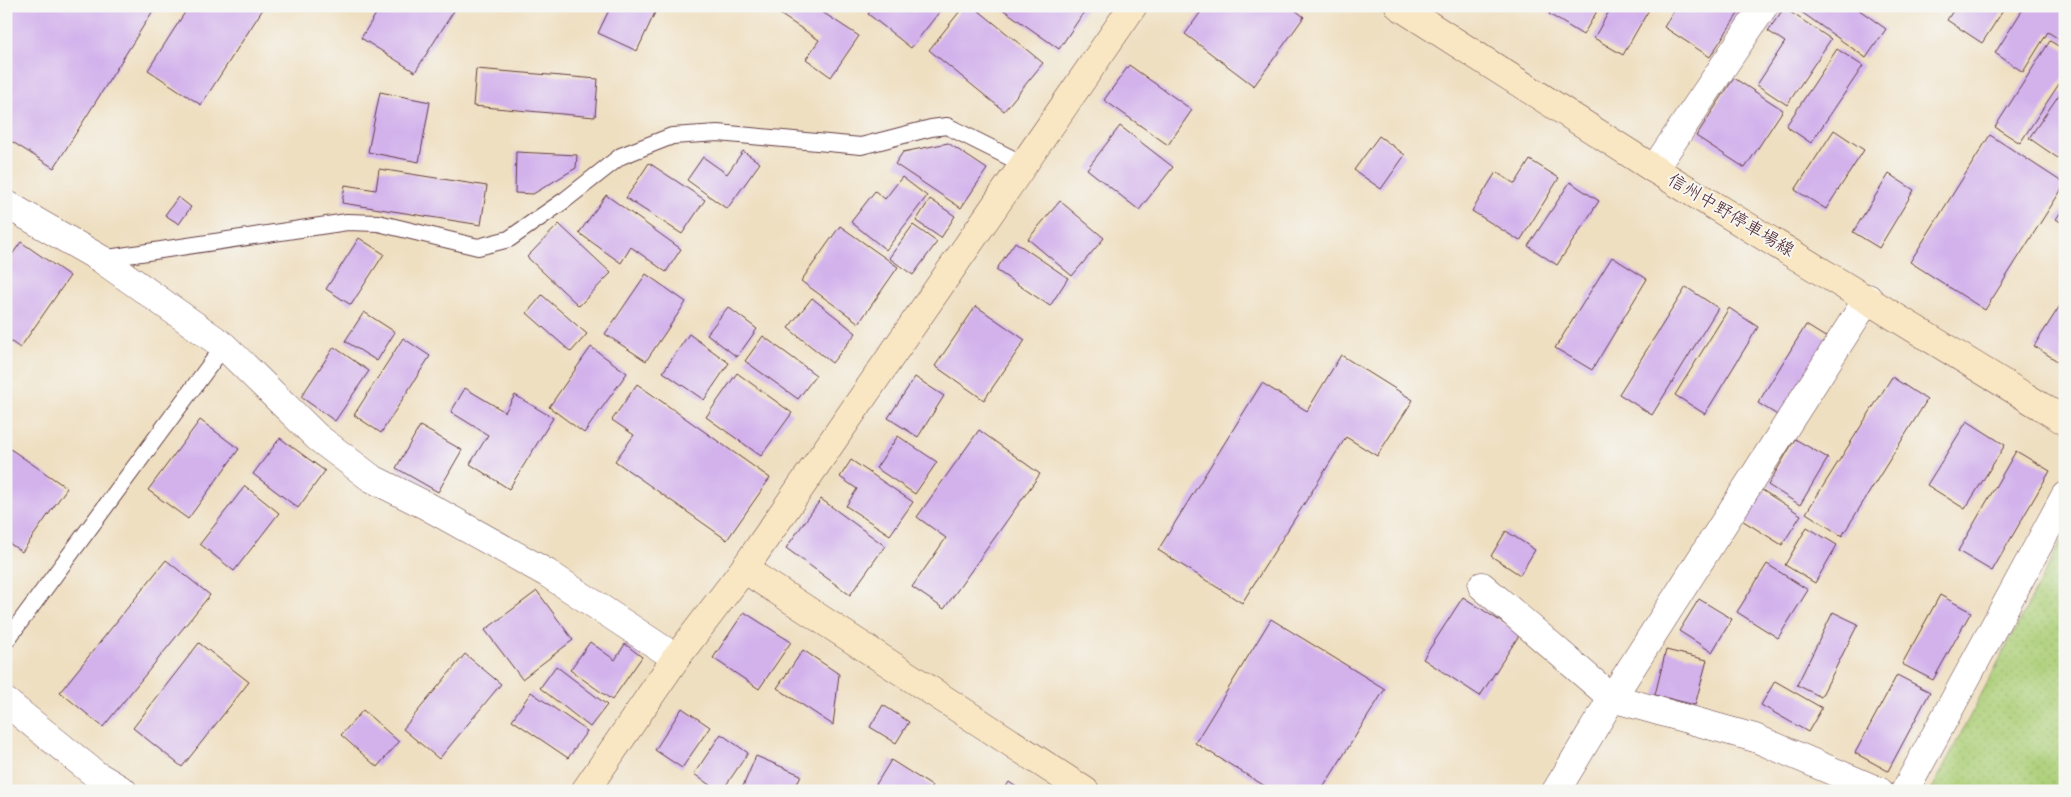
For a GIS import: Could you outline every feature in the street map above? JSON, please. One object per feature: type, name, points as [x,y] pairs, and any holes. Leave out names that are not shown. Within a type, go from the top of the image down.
[{"type":"street","points":[[585,791],[676,658],[744,569],[1134,6]]},
{"type":"street","name":"信州中野停車場線","points":[[1399,6],[1654,169],[1868,298],[2065,421]]},
{"type":"street","points":[[1654,169],[1764,6]]},
{"type":"street","points":[[6,204],[101,259],[224,346],[317,437],[371,478],[427,506],[547,573],[676,658]]},
{"type":"street","points":[[1556,791],[1612,698],[1868,298]]},
{"type":"street","points":[[1905,791],[2065,496]]},
{"type":"street","points":[[744,569],[1085,791]]},
{"type":"street","points":[[1482,586],[1612,698],[1755,738],[1879,791]]},
{"type":"street","points":[[6,702],[96,774],[123,791]]},
{"type":"lane","points":[[101,259],[347,222],[378,223],[478,248],[509,239],[565,200],[621,156],[672,136],[718,133],[861,146],[931,128],[948,126],[1025,165]]},
{"type":"lane","points":[[6,641],[224,346]]},
{"type":"green space","points":[[2065,534],[2065,791],[1931,791]]},
{"type":"building","points":[[6,6],[156,6],[54,168],[6,138]]},
{"type":"building","points":[[189,6],[265,6],[201,105],[148,70]]},
{"type":"building","points":[[381,6],[457,6],[415,72],[361,38]]},
{"type":"building","points":[[611,6],[658,6],[637,51],[598,33]]},
{"type":"building","points":[[787,6],[813,6],[859,36],[831,77],[806,59],[819,40],[781,15]]},
{"type":"building","points":[[874,6],[944,6],[911,48],[868,14]]},
{"type":"building","points":[[964,6],[973,6],[1043,63],[1004,111],[929,50]]},
{"type":"building","points":[[998,6],[1088,6],[1059,49]]},
{"type":"building","points":[[1205,6],[1290,6],[1304,17],[1254,86],[1185,34]]},
{"type":"building","points":[[1554,6],[1600,6],[1583,35],[1549,14]]},
{"type":"building","points":[[1612,6],[1651,6],[1623,55],[1594,38]]},
{"type":"building","points":[[1677,6],[1743,6],[1710,57],[1664,27]]},
{"type":"building","points":[[1793,6],[1860,6],[1858,9],[1886,29],[1866,58]]},
{"type":"building","points":[[1956,6],[2006,6],[1982,43],[1947,20]]},
{"type":"building","points":[[2025,6],[2065,6],[2065,43],[2048,32],[2023,72],[1995,53]]},
{"type":"building","points":[[1784,8],[1831,39],[1787,105],[1757,85],[1785,42],[1768,31]]},
{"type":"building","points":[[2050,41],[2065,50],[2065,75],[2020,143],[1995,127]]},
{"type":"building","points":[[1837,49],[1863,66],[1811,143],[1786,126]]},
{"type":"building","points":[[1129,65],[1192,110],[1168,145],[1104,100]]},
{"type":"building","points":[[476,69],[598,79],[595,117],[473,106]]},
{"type":"building","points":[[1734,78],[1783,110],[1745,168],[1696,136]]},
{"type":"building","points":[[380,92],[430,102],[419,162],[368,152]]},
{"type":"building","points":[[2061,92],[2065,95],[2065,120],[2062,124],[2065,127],[2065,163],[2029,138]]},
{"type":"building","points":[[1120,126],[1173,167],[1139,210],[1087,169]]},
{"type":"building","points":[[1834,130],[1864,150],[1826,209],[1795,190]]},
{"type":"building","points":[[1990,135],[2065,184],[1985,310],[1910,262]]},
{"type":"building","points":[[1379,136],[1405,155],[1381,189],[1354,170]]},
{"type":"building","points":[[948,143],[987,169],[961,208],[895,164],[903,152]]},
{"type":"building","points":[[743,151],[760,163],[727,209],[687,180],[703,157],[727,174]]},
{"type":"building","points":[[516,152],[577,155],[576,168],[533,194],[515,193]]},
{"type":"building","points":[[1530,160],[1559,178],[1520,241],[1472,211],[1496,172],[1515,184]]},
{"type":"building","points":[[649,163],[705,200],[682,234],[626,198]]},
{"type":"building","points":[[379,169],[487,186],[481,225],[342,203],[345,185],[376,190]]},
{"type":"building","points":[[1889,174],[1914,190],[1879,248],[1853,232]]},
{"type":"building","points":[[902,177],[927,196],[886,250],[851,222],[875,191],[885,199]]},
{"type":"building","points":[[1570,182],[1599,201],[1557,265],[1528,246]]},
{"type":"building","points":[[606,195],[681,249],[666,272],[631,247],[621,263],[579,233]]},
{"type":"building","points":[[178,197],[191,207],[179,224],[165,215]]},
{"type":"building","points":[[930,199],[955,216],[941,238],[916,221]]},
{"type":"building","points":[[1060,201],[1104,238],[1072,276],[1028,239]]},
{"type":"building","points":[[2065,206],[2065,225],[2056,219]]},
{"type":"building","points":[[559,224],[611,273],[579,306],[527,257]]},
{"type":"building","points":[[913,225],[937,242],[913,275],[889,258]]},
{"type":"building","points":[[840,226],[898,267],[859,323],[801,281]]},
{"type":"building","points":[[359,238],[384,254],[351,305],[326,289]]},
{"type":"building","points":[[21,242],[70,276],[20,348],[6,338],[6,263]]},
{"type":"building","points":[[1015,242],[1068,278],[1050,306],[996,270]]},
{"type":"building","points":[[1612,257],[1647,279],[1592,370],[1555,348]]},
{"type":"building","points":[[646,274],[686,302],[646,361],[605,334]]},
{"type":"building","points":[[1686,287],[1718,308],[1652,415],[1619,394]]},
{"type":"building","points":[[542,295],[587,334],[571,352],[527,313]]},
{"type":"building","points":[[812,298],[856,333],[832,363],[788,328]]},
{"type":"building","points":[[2065,298],[2065,366],[2034,346]]},
{"type":"building","points":[[976,306],[1025,340],[984,400],[935,366]]},
{"type":"building","points":[[728,307],[757,329],[737,357],[707,334]]},
{"type":"building","points":[[1729,308],[1758,327],[1705,414],[1675,395]]},
{"type":"building","points":[[364,312],[395,332],[377,361],[345,341]]},
{"type":"building","points":[[1806,325],[1827,338],[1779,416],[1758,403]]},
{"type":"building","points":[[689,334],[729,363],[704,400],[663,372]]},
{"type":"building","points":[[763,336],[816,375],[798,399],[745,361]]},
{"type":"building","points":[[403,338],[430,356],[381,433],[354,415]]},
{"type":"building","points":[[334,347],[369,371],[335,421],[301,397]]},
{"type":"building","points":[[591,347],[627,373],[584,433],[549,407]]},
{"type":"building","points":[[1341,355],[1413,400],[1377,456],[1346,437],[1242,603],[1158,550],[1262,383],[1307,411]]},
{"type":"building","points":[[737,373],[792,413],[761,456],[706,417]]},
{"type":"building","points":[[915,377],[944,396],[918,437],[888,418]]},
{"type":"building","points":[[1892,377],[1927,400],[1842,536],[1806,513]]},
{"type":"building","points":[[637,384],[770,478],[727,540],[615,461],[634,435],[612,420]]},
{"type":"building","points":[[465,388],[505,412],[515,395],[553,418],[509,489],[470,464],[488,435],[451,412]]},
{"type":"building","points":[[200,420],[239,449],[188,519],[148,490]]},
{"type":"building","points":[[1967,421],[2005,445],[1965,509],[1927,485]]},
{"type":"building","points":[[420,426],[462,450],[438,492],[396,468]]},
{"type":"building","points":[[979,430],[1040,474],[944,609],[912,587],[946,538],[917,517]]},
{"type":"building","points":[[898,436],[937,462],[915,494],[876,468]]},
{"type":"building","points":[[280,438],[325,471],[298,508],[253,474]]},
{"type":"building","points":[[1795,439],[1828,458],[1800,505],[1768,485]]},
{"type":"building","points":[[6,446],[67,488],[22,552],[6,541]]},
{"type":"building","points":[[2016,451],[2050,471],[1992,571],[1958,551]]},
{"type":"building","points":[[851,460],[913,502],[890,535],[846,506],[857,489],[840,477]]},
{"type":"building","points":[[245,486],[279,513],[234,571],[200,544]]},
{"type":"building","points":[[1759,488],[1801,515],[1782,545],[1740,519]]},
{"type":"building","points":[[821,499],[885,546],[850,595],[786,548]]},
{"type":"building","points":[[1807,527],[1837,545],[1815,583],[1785,565]]},
{"type":"building","points":[[1506,531],[1535,550],[1520,575],[1491,556]]},
{"type":"building","points":[[166,560],[210,595],[103,727],[60,692]]},
{"type":"building","points":[[1767,564],[1808,590],[1778,638],[1737,612]]},
{"type":"building","points":[[537,591],[573,640],[522,679],[485,630]]},
{"type":"building","points":[[1940,595],[1971,612],[1933,680],[1902,664]]},
{"type":"building","points":[[1463,597],[1520,634],[1480,696],[1423,659]]},
{"type":"building","points":[[1699,599],[1732,619],[1712,652],[1679,631]]},
{"type":"building","points":[[744,612],[791,642],[759,689],[713,658]]},
{"type":"building","points":[[1833,612],[1858,624],[1821,697],[1797,685]]},
{"type":"building","points":[[1271,619],[1385,689],[1321,791],[1273,791],[1195,743]]},
{"type":"building","points":[[590,642],[615,660],[625,644],[642,657],[612,700],[570,670]]},
{"type":"building","points":[[199,643],[249,682],[182,767],[133,728]]},
{"type":"building","points":[[803,650],[839,674],[833,725],[777,688]]},
{"type":"building","points":[[1666,650],[1707,660],[1695,705],[1655,695]]},
{"type":"building","points":[[465,654],[501,684],[439,759],[403,729]]},
{"type":"building","points":[[556,666],[607,705],[590,727],[540,688]]},
{"type":"building","points":[[1897,675],[1930,692],[1888,771],[1855,753]]},
{"type":"building","points":[[1775,681],[1822,708],[1808,732],[1761,705]]},
{"type":"building","points":[[531,692],[587,731],[568,758],[512,720]]},
{"type":"building","points":[[883,705],[909,722],[896,743],[870,727]]},
{"type":"building","points":[[682,708],[710,727],[682,768],[655,750]]},
{"type":"building","points":[[363,710],[399,742],[377,767],[341,735]]},
{"type":"building","points":[[721,734],[748,753],[722,791],[718,791],[694,774]]},
{"type":"building","points":[[756,756],[801,775],[794,791],[741,791]]},
{"type":"building","points":[[891,760],[932,786],[929,791],[872,791]]},
{"type":"building","points":[[1009,782],[1022,791],[1003,791]]}]
